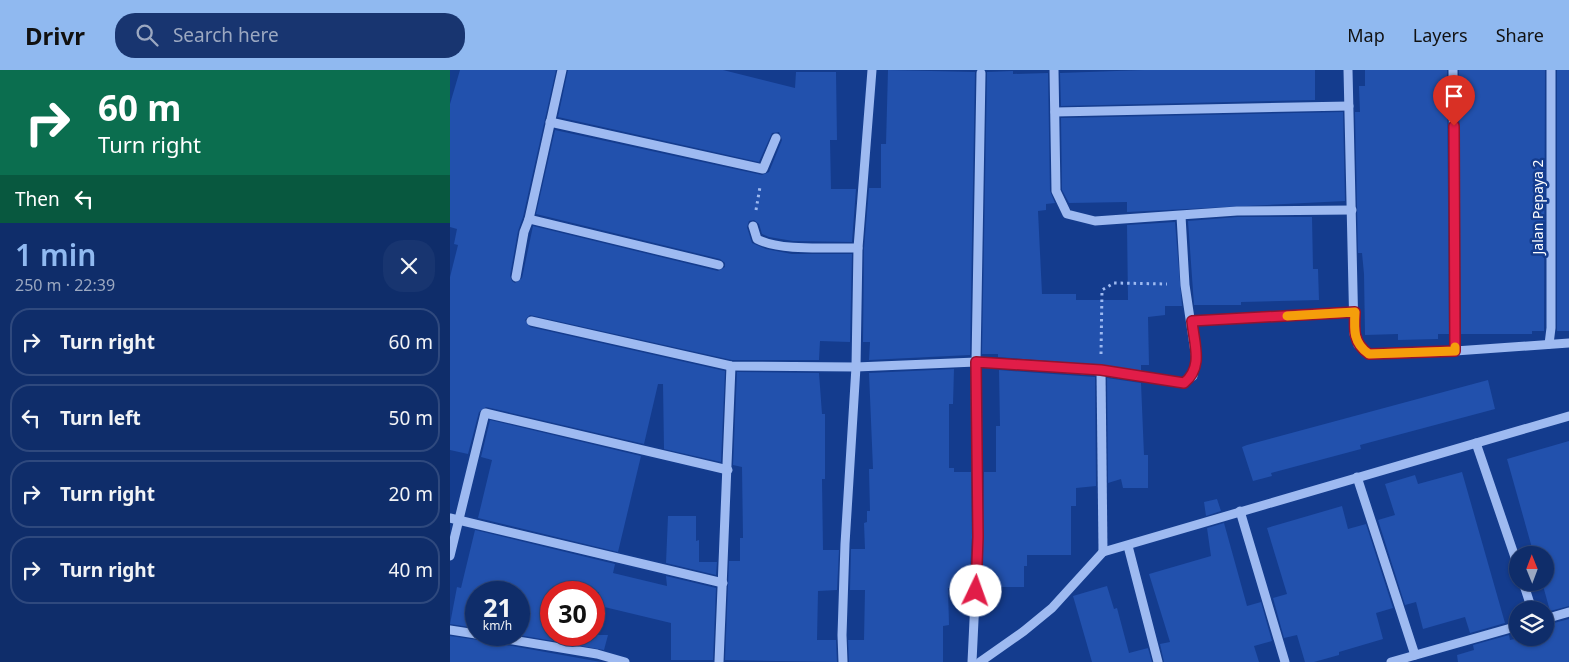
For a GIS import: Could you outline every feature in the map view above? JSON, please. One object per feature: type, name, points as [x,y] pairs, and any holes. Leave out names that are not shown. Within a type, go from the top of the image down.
[{"type":"street","points":[[516,277],[524,232],[529,219],[562,70]]},
{"type":"street","points":[[843,662],[845,544],[856,367],[858,248],[872,70]]},
{"type":"street","points":[[1054,70],[1056,192],[1067,214],[1095,222],[1237,211],[1352,210]]},
{"type":"street","points":[[1348,70],[1354,334],[1358,344],[1369,354],[1455,351],[1569,343]]},
{"type":"street","points":[[1454,70],[1455,351]]},
{"type":"street","name":"Jalan Pepaya 2","points":[[1549,344],[1551,328],[1551,70]]},
{"type":"street","points":[[972,662],[978,537],[976,362],[981,73]]},
{"type":"street","points":[[1055,112],[1349,106]]},
{"type":"street","points":[[550,122],[763,169],[776,138]]},
{"type":"street","points":[[531,321],[731,366],[856,367],[976,362],[1101,370],[1184,383],[1192,376],[1196,367],[1192,321],[1186,285],[1181,216]]},
{"type":"street","points":[[529,219],[719,265]]},
{"type":"street","points":[[753,226],[757,239],[764,243],[781,246],[858,248]]},
{"type":"street","points":[[1192,321],[1355,312]]},
{"type":"street","points":[[719,662],[731,366]]},
{"type":"street","points":[[1101,370],[1103,552]]},
{"type":"street","points":[[450,556],[454,519],[485,413],[728,470]]},
{"type":"street","points":[[980,662],[1024,631],[1052,608],[1103,552],[1569,416]]},
{"type":"street","points":[[1476,443],[1511,546]]},
{"type":"street","points":[[1357,477],[1414,655]]},
{"type":"street","points":[[1240,511],[1285,662]]},
{"type":"street","points":[[454,519],[723,583]]},
{"type":"street","points":[[1128,546],[1158,662]]},
{"type":"street","points":[[1554,616],[1569,612]]},
{"type":"street","points":[[1391,662],[1509,629]]},
{"type":"street","points":[[450,630],[465,632]]},
{"type":"street","points":[[530,643],[597,654],[625,662]]},
{"type":"path","points":[[753,226],[763,169]]},
{"type":"path","points":[[1101,370],[1102,290],[1114,283],[1186,285]]},
{"type":"building","points":[[460,70],[556,70],[523,217],[518,231],[510,276],[515,283],[522,278],[533,226],[718,271],[725,267],[725,263],[720,259],[536,214],[555,130],[762,175],[769,172],[782,140],[779,132],[772,133],[759,162],[558,117],[568,70],[723,70],[795,88],[796,72],[836,72],[837,140],[830,140],[831,189],[856,189],[852,242],[793,241],[769,237],[762,234],[759,224],[754,220],[749,221],[747,227],[752,243],[766,249],[792,254],[852,254],[850,342],[820,341],[819,360],[732,360],[530,315],[525,320],[530,327],[725,371],[721,462],[664,449],[663,384],[658,384],[644,444],[486,407],[479,412],[468,454],[450,450],[450,277],[458,245],[454,244],[457,229],[450,227],[450,104]]},
{"type":"building","points":[[888,70],[975,72],[970,355],[869,360],[870,342],[863,342],[864,248],[869,188],[881,188],[881,144],[886,144]]},
{"type":"building","points":[[1144,70],[1315,70],[1315,100],[1061,106],[1060,73]]},
{"type":"building","points":[[1365,70],[1447,70],[1449,334],[1438,334],[1438,339],[1398,340],[1398,334],[1365,335],[1364,274],[1362,253],[1358,253],[1355,112],[1360,112],[1359,86],[1365,86]]},
{"type":"building","points":[[1459,70],[1545,70],[1544,331],[1532,331],[1532,334],[1461,334]]},
{"type":"building","points":[[1557,70],[1569,70],[1569,331],[1557,331]]},
{"type":"building","points":[[1013,71],[1013,74],[1048,73],[1050,191],[1055,203],[1046,204],[1046,210],[1038,211],[1042,294],[1076,294],[1076,300],[1128,300],[1127,225],[1175,222],[1182,306],[1165,306],[1165,315],[1148,317],[1149,365],[1141,365],[1141,371],[1101,365],[998,357],[998,354],[982,354],[987,72]]},
{"type":"building","points":[[1343,112],[1345,201],[1127,212],[1127,202],[1069,203],[1062,190],[1061,118]]},
{"type":"building","points":[[1237,217],[1312,217],[1313,269],[1318,269],[1319,300],[1241,302],[1241,305],[1194,305],[1188,221]]},
{"type":"building","points":[[954,369],[953,404],[949,404],[949,468],[954,468],[954,472],[971,472],[972,537],[969,588],[948,588],[949,625],[943,626],[943,662],[849,662],[848,640],[864,640],[865,590],[850,590],[851,549],[865,549],[864,523],[867,522],[867,511],[870,511],[869,469],[873,469],[869,373]]},
{"type":"building","points":[[999,370],[1095,377],[1096,486],[1076,488],[1076,506],[1071,506],[1071,555],[1027,555],[1027,566],[1024,566],[1024,587],[982,587],[984,472],[996,472],[996,426],[1000,426]]},
{"type":"building","points":[[737,372],[819,373],[822,414],[825,414],[825,479],[822,479],[823,550],[839,550],[837,590],[818,591],[817,640],[836,640],[837,662],[725,660],[729,561],[740,561],[740,538],[743,538],[742,467],[733,465]]},
{"type":"building","points":[[1107,378],[1141,383],[1144,455],[1148,455],[1148,488],[1123,488],[1121,479],[1108,483]]},
{"type":"building","points":[[1488,380],[1495,409],[1360,445],[1361,449],[1271,473],[1272,476],[1253,481],[1242,447]]},
{"type":"building","points":[[490,420],[641,456],[618,552],[478,518],[492,460],[481,457]]},
{"type":"building","points":[[1569,441],[1569,606],[1554,610],[1554,601],[1547,601],[1544,591],[1554,591],[1554,546],[1531,546],[1507,459]]},
{"type":"building","points":[[1462,472],[1505,623],[1470,633],[1465,617],[1423,629],[1416,602],[1405,605],[1378,520],[1395,515],[1385,484],[1415,475],[1418,484]]},
{"type":"building","points":[[1217,499],[1221,511],[1206,516],[1204,502]]},
{"type":"building","points":[[1342,506],[1348,529],[1366,524],[1393,608],[1376,613],[1383,639],[1339,652],[1339,655],[1314,662],[1305,662],[1297,635],[1284,638],[1273,598],[1287,594],[1267,528]]},
{"type":"building","points":[[668,516],[696,516],[696,541],[699,540],[699,562],[717,562],[716,575],[666,563]]},
{"type":"building","points":[[1224,523],[1247,606],[1261,602],[1272,641],[1254,646],[1259,662],[1164,662],[1160,644],[1170,642],[1149,574],[1211,556],[1207,528]]},
{"type":"building","points":[[475,530],[615,564],[613,573],[667,586],[666,576],[716,588],[713,660],[671,660],[671,623],[605,607],[605,581],[540,581],[540,639],[530,637],[530,581],[465,581],[465,626],[450,624],[457,587],[461,588]]},
{"type":"building","points":[[1107,586],[1114,609],[1117,608],[1129,653],[1148,648],[1152,662],[1092,662],[1073,596]]},
{"type":"building","points":[[1569,619],[1569,662],[1458,662],[1457,655],[1474,650],[1473,645],[1509,635],[1509,646],[1554,646],[1554,623]]},
{"type":"building","points":[[605,635],[608,635],[604,650],[581,646],[605,646]]},
{"type":"building","points":[[450,636],[465,638],[465,646],[512,646],[601,662],[450,662]]},
{"type":"slow traffic","points":[[1287,316],[1355,312],[1354,334],[1358,344],[1369,354],[1455,351],[1455,347]]},
{"type":"route","points":[[976,591],[978,537],[976,362],[1101,370],[1184,383],[1192,376],[1196,367],[1192,321],[1355,312],[1354,334],[1358,344],[1369,354],[1455,351],[1454,126]]}]
